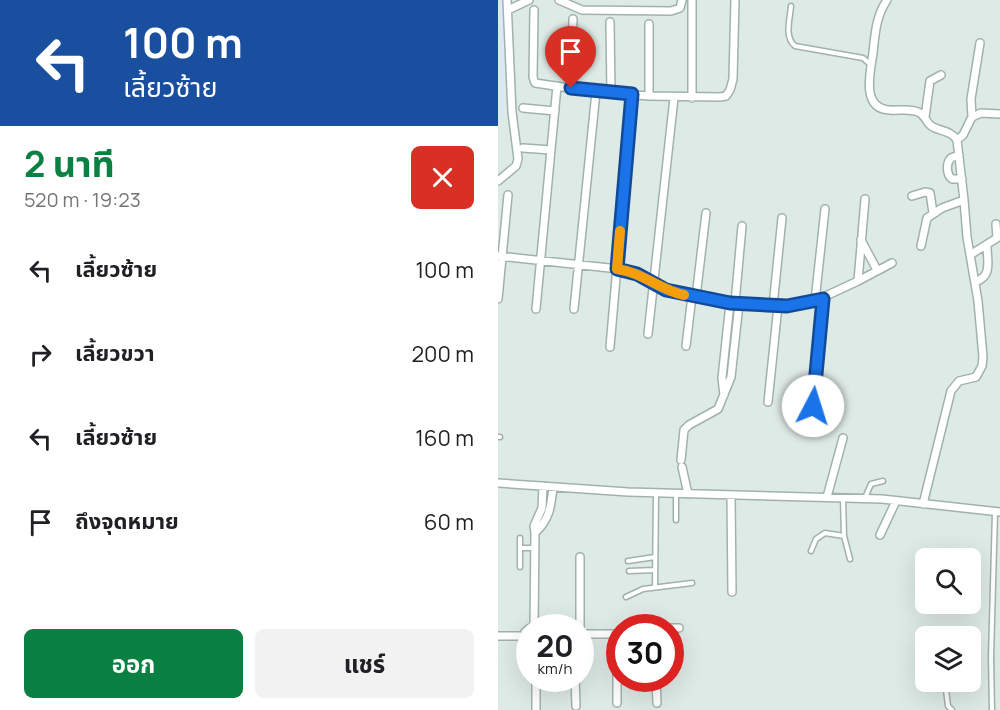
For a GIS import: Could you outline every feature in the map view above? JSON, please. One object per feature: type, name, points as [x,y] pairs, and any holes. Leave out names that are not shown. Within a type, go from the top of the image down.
[{"type":"street","points":[[498,181],[518,162],[512,112],[507,0]]},
{"type":"street","points":[[508,10],[529,0]]},
{"type":"street","points":[[560,0],[576,9],[586,11],[678,10],[682,0]]},
{"type":"street","points":[[692,0],[692,98]]},
{"type":"street","points":[[534,10],[533,77],[535,82],[596,92],[692,98],[726,96],[730,90],[733,79],[735,0]]},
{"type":"street","points":[[887,0],[878,17],[871,65],[870,88],[873,104],[884,110],[917,111],[925,117],[930,126],[953,135],[957,140],[966,237],[975,282],[982,366],[976,377],[959,381],[951,391],[923,504]]},
{"type":"street","points":[[571,88],[573,18]]},
{"type":"street","points":[[610,22],[610,93]]},
{"type":"street","points":[[649,24],[649,96]]},
{"type":"street","points":[[957,140],[963,135],[972,117],[971,99],[980,43]]},
{"type":"street","points":[[925,117],[930,81],[941,75]]},
{"type":"street","points":[[536,309],[557,86]]},
{"type":"street","points":[[574,309],[596,92]]},
{"type":"street","points":[[610,347],[632,94]]},
{"type":"street","points":[[648,334],[674,98]]},
{"type":"street","points":[[523,108],[555,111]]},
{"type":"street","points":[[972,117],[981,113],[1000,114]]},
{"type":"street","points":[[523,148],[551,150]]},
{"type":"street","points":[[959,155],[951,158],[947,166],[952,179],[962,179]]},
{"type":"street","points":[[912,195],[930,193],[933,213]]},
{"type":"street","points":[[498,299],[507,195]]},
{"type":"street","points":[[858,281],[865,199]]},
{"type":"street","points":[[921,246],[924,223],[933,213],[964,200]]},
{"type":"street","points":[[813,406],[825,208]]},
{"type":"street","points":[[686,346],[706,213]]},
{"type":"street","points":[[768,402],[782,218]]},
{"type":"street","points":[[970,255],[997,238],[996,224]]},
{"type":"street","points":[[688,494],[682,463],[684,430],[718,409],[731,377],[734,303],[742,226]]},
{"type":"street","points":[[861,240],[877,270]]},
{"type":"street","points":[[975,282],[982,280],[987,274],[987,246]]},
{"type":"street","points":[[500,256],[617,269],[637,274],[666,290],[694,297],[776,306],[819,300],[892,263]]},
{"type":"street","points":[[724,395],[722,378],[724,355],[734,303]]},
{"type":"street","points":[[724,355],[733,356]]},
{"type":"street","points":[[827,497],[843,438]]},
{"type":"street","points":[[498,483],[676,494],[866,498],[997,512]]},
{"type":"street","points":[[534,614],[536,533],[534,526],[542,508],[543,486]]},
{"type":"street","points":[[536,533],[549,516],[554,487]]},
{"type":"street","points":[[731,495],[732,592]]},
{"type":"street","points":[[880,535],[896,501]]},
{"type":"street","points":[[579,614],[580,557]]},
{"type":"street","points":[[498,636],[516,636]]},
{"type":"street","points":[[536,692],[536,710]]},
{"type":"street","points":[[576,692],[576,706]]},
{"type":"street","points":[[617,692],[617,703]]},
{"type":"street","points":[[657,692],[657,703]]},
{"type":"lane","points":[[791,6],[788,34],[795,45],[863,58],[871,65]]},
{"type":"lane","points":[[866,498],[871,484],[883,481]]},
{"type":"lane","points":[[655,587],[656,493]]},
{"type":"lane","points":[[676,494],[676,520]]},
{"type":"lane","points":[[843,497],[844,536],[850,559]]},
{"type":"lane","points":[[997,512],[991,710],[1000,710]]},
{"type":"lane","points":[[811,551],[816,539],[825,533],[844,536]]},
{"type":"lane","points":[[520,537],[520,567]]},
{"type":"lane","points":[[520,548],[535,548]]},
{"type":"lane","points":[[628,561],[655,557]]},
{"type":"lane","points":[[629,571],[655,570]]},
{"type":"lane","points":[[626,597],[632,593],[655,587],[692,583]]},
{"type":"lane","points":[[946,692],[948,706],[952,710]]},
{"type":"slow traffic","points":[[620,231],[617,269],[628,270],[666,290],[684,295]]},
{"type":"route","points":[[571,88],[632,94],[617,269],[628,270],[666,290],[730,303],[787,306],[823,299],[813,406]]}]
